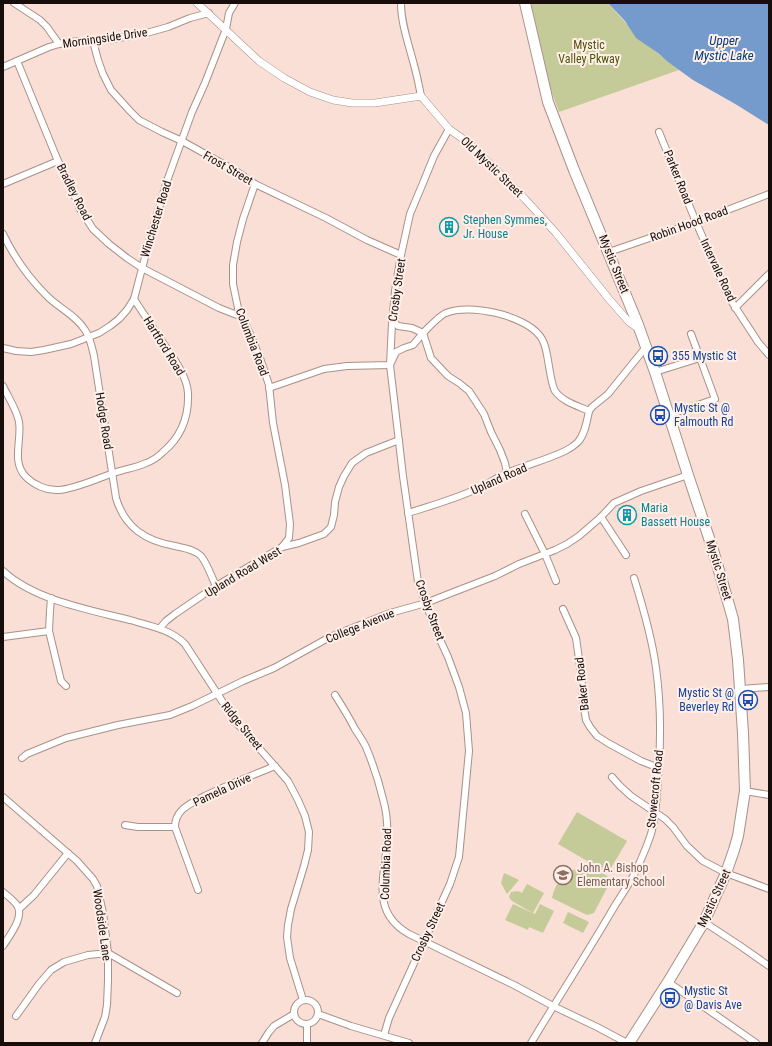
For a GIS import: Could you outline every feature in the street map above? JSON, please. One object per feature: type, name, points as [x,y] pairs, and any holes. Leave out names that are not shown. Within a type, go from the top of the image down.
[{"type":"highway","name":"Mystic Street","points":[[526,3],[548,102],[574,170],[640,329],[713,550],[729,605],[735,633],[741,689],[745,791],[738,836],[726,873],[704,922],[668,982],[628,1043]]},
{"type":"street","points":[[14,3],[40,20],[59,44]]},
{"type":"street","points":[[197,3],[258,61],[284,78],[310,92],[333,100],[352,103],[367,103],[421,96]]},
{"type":"street","name":"Winchester Road","points":[[3,348],[31,352],[71,344],[99,333],[119,319],[127,310],[134,299],[167,181],[192,112],[226,29],[229,13],[236,3]]},
{"type":"street","name":"Old Mystic Street","points":[[401,3],[405,33],[415,66],[421,96],[449,129],[470,144],[525,199],[556,233],[629,322],[640,329]]},
{"type":"street","name":"Morningside Drive","points":[[3,67],[59,44],[112,39],[143,34],[209,13]]},
{"type":"street","name":"Frost Street","points":[[93,41],[98,60],[111,90],[139,120],[182,141],[236,171],[255,184],[326,218],[366,240],[401,255]]},
{"type":"street","name":"Bradley Road","points":[[17,61],[58,161],[69,182],[80,209],[94,229],[109,244],[142,268],[218,308],[242,317]]},
{"type":"street","name":"Crosby Street","points":[[384,1035],[388,1019],[450,884],[458,856],[469,751],[466,713],[459,687],[418,582],[390,365],[395,291],[410,214],[434,156],[449,129]]},
{"type":"street","name":"Parker Road","points":[[659,132],[696,222]]},
{"type":"street","points":[[3,184],[58,161]]},
{"type":"street","name":"Columbia Road","points":[[255,184],[237,242],[233,265],[233,284],[239,312],[260,358],[269,388],[273,423],[285,485],[290,524],[289,538],[282,548]]},
{"type":"street","name":"Robin Hood Road","points":[[609,252],[696,222],[769,194]]},
{"type":"street","name":"Intervale Road","points":[[696,222],[728,296],[769,356]]},
{"type":"street","name":"Hodge Road","points":[[3,234],[12,252],[28,275],[47,296],[78,321],[85,329],[89,337],[94,356],[119,509],[137,532],[152,540],[194,551],[201,556],[216,586]]},
{"type":"street","points":[[736,308],[769,274]]},
{"type":"street","name":"Hartford Road","points":[[3,386],[19,421],[19,465],[21,471],[33,483],[50,490],[59,490],[146,464],[164,451],[178,434],[184,423],[188,407],[188,391],[184,377],[172,355],[134,299]]},
{"type":"street","points":[[269,388],[324,369],[347,366],[390,365],[396,352],[413,345],[423,333],[445,313],[459,309],[479,310],[501,314],[517,319],[531,327],[540,336],[545,347],[555,390],[564,400],[589,411],[608,394],[646,347]]},
{"type":"street","points":[[392,320],[398,326],[412,328],[423,333],[431,358],[448,376],[468,391],[484,414],[505,463],[506,473]]},
{"type":"street","points":[[669,415],[716,399],[691,334]]},
{"type":"street","points":[[655,372],[700,358]]},
{"type":"street","name":"Upland Road","points":[[408,513],[449,501],[483,486],[506,473],[569,449],[577,442],[585,428],[589,411]]},
{"type":"street","name":"Upland Road West","points":[[160,628],[175,614],[216,586],[282,548],[324,534],[330,527],[334,515],[339,487],[352,463],[366,453],[399,440]]},
{"type":"street","name":"College Avenue","points":[[22,758],[39,748],[66,738],[118,725],[170,715],[192,706],[217,693],[274,668],[330,637],[390,613],[426,603],[546,554],[573,540],[614,503],[642,491],[688,475]]},
{"type":"street","points":[[525,514],[546,554],[556,581]]},
{"type":"street","points":[[600,517],[626,555]]},
{"type":"street","name":"Ridge Street","points":[[3,570],[19,583],[51,598],[160,628],[179,638],[186,644],[236,721],[288,781],[305,816],[308,832],[308,850],[293,900],[287,932],[290,958],[303,1000]]},
{"type":"street","name":"Stowecroft Road","points":[[531,1043],[628,886],[640,863],[651,833],[657,796],[660,742],[656,668],[646,618],[634,578]]},
{"type":"street","points":[[51,598],[49,631],[61,682],[66,686]]},
{"type":"street","name":"Baker Road","points":[[563,609],[576,638],[584,708],[588,724],[597,736],[608,743],[641,761],[659,768]]},
{"type":"street","points":[[3,637],[49,631]]},
{"type":"street","points":[[741,689],[769,687]]},
{"type":"street","name":"Columbia Road","points":[[335,695],[366,747],[376,773],[383,799],[387,820],[383,894],[384,905],[395,924],[403,931],[628,1043]]},
{"type":"street","name":"Pamela Drive","points":[[176,827],[175,820],[178,815],[190,804],[228,785],[275,766]]},
{"type":"street","points":[[612,777],[631,796],[655,812],[673,827],[687,846],[703,861],[726,873],[769,889]]},
{"type":"street","points":[[745,791],[769,796]]},
{"type":"street","name":"Woodside Lane","points":[[3,797],[68,853],[88,872],[97,886],[103,913],[108,953],[108,981],[107,1010],[94,1043]]},
{"type":"street","points":[[125,825],[138,827],[176,827],[198,890]]},
{"type":"street","points":[[19,909],[34,894],[68,853]]},
{"type":"street","points":[[3,892],[17,905],[19,909],[17,924],[3,946]]},
{"type":"street","points":[[704,922],[769,966]]},
{"type":"street","points":[[16,1016],[45,976],[55,967],[64,962],[81,956],[108,953],[177,993]]},
{"type":"street","points":[[668,982],[756,1043]]},
{"type":"street","points":[[303,1000],[310,1000],[315,1003],[318,1009],[318,1014],[315,1020],[311,1023],[303,1024],[297,1020],[294,1014],[295,1007],[303,1000]]},
{"type":"street","points":[[262,1043],[274,1026],[294,1014]]},
{"type":"street","points":[[318,1014],[351,1026],[409,1043]]},
{"type":"street","points":[[306,1024],[307,1043]]},
{"type":"green space","name":"Mystic Valley Pkway","points":[[531,3],[608,3],[642,39],[679,70],[559,112],[547,79]]},
{"type":"green space","points":[[577,812],[627,841],[608,873],[558,844]]},
{"type":"green space","points":[[580,868],[597,870],[611,880],[594,913],[587,915],[552,898],[558,882],[565,875],[575,869]]},
{"type":"green space","points":[[504,873],[519,880],[507,894],[501,883]]},
{"type":"green space","points":[[527,884],[544,893],[533,913],[512,901],[509,897],[511,892],[518,891],[522,893]]},
{"type":"green space","points":[[513,904],[535,914],[540,904],[554,911],[543,933],[529,927],[528,930],[505,920]]},
{"type":"green space","points":[[568,912],[589,922],[583,933],[563,923]]},
{"type":"water","name":"Upper Mystic Lake","points":[[608,3],[769,3],[769,125],[693,80],[636,38],[625,21]]},
{"type":"place","name":"Stephen Symmes, Jr. House","points":[[449,227]]},
{"type":"place","name":"355 Mystic St","points":[[658,356]]},
{"type":"place","name":"Mystic St @ Falmouth Rd","points":[[660,415]]},
{"type":"place","name":"Maria Bassett House","points":[[627,515]]},
{"type":"place","name":"Mystic St @ Beverley Rd","points":[[748,700]]},
{"type":"place","name":"John A. Bishop Elementary School","points":[[563,875]]},
{"type":"place","name":"Mystic St @ Davis Ave","points":[[670,998]]}]
